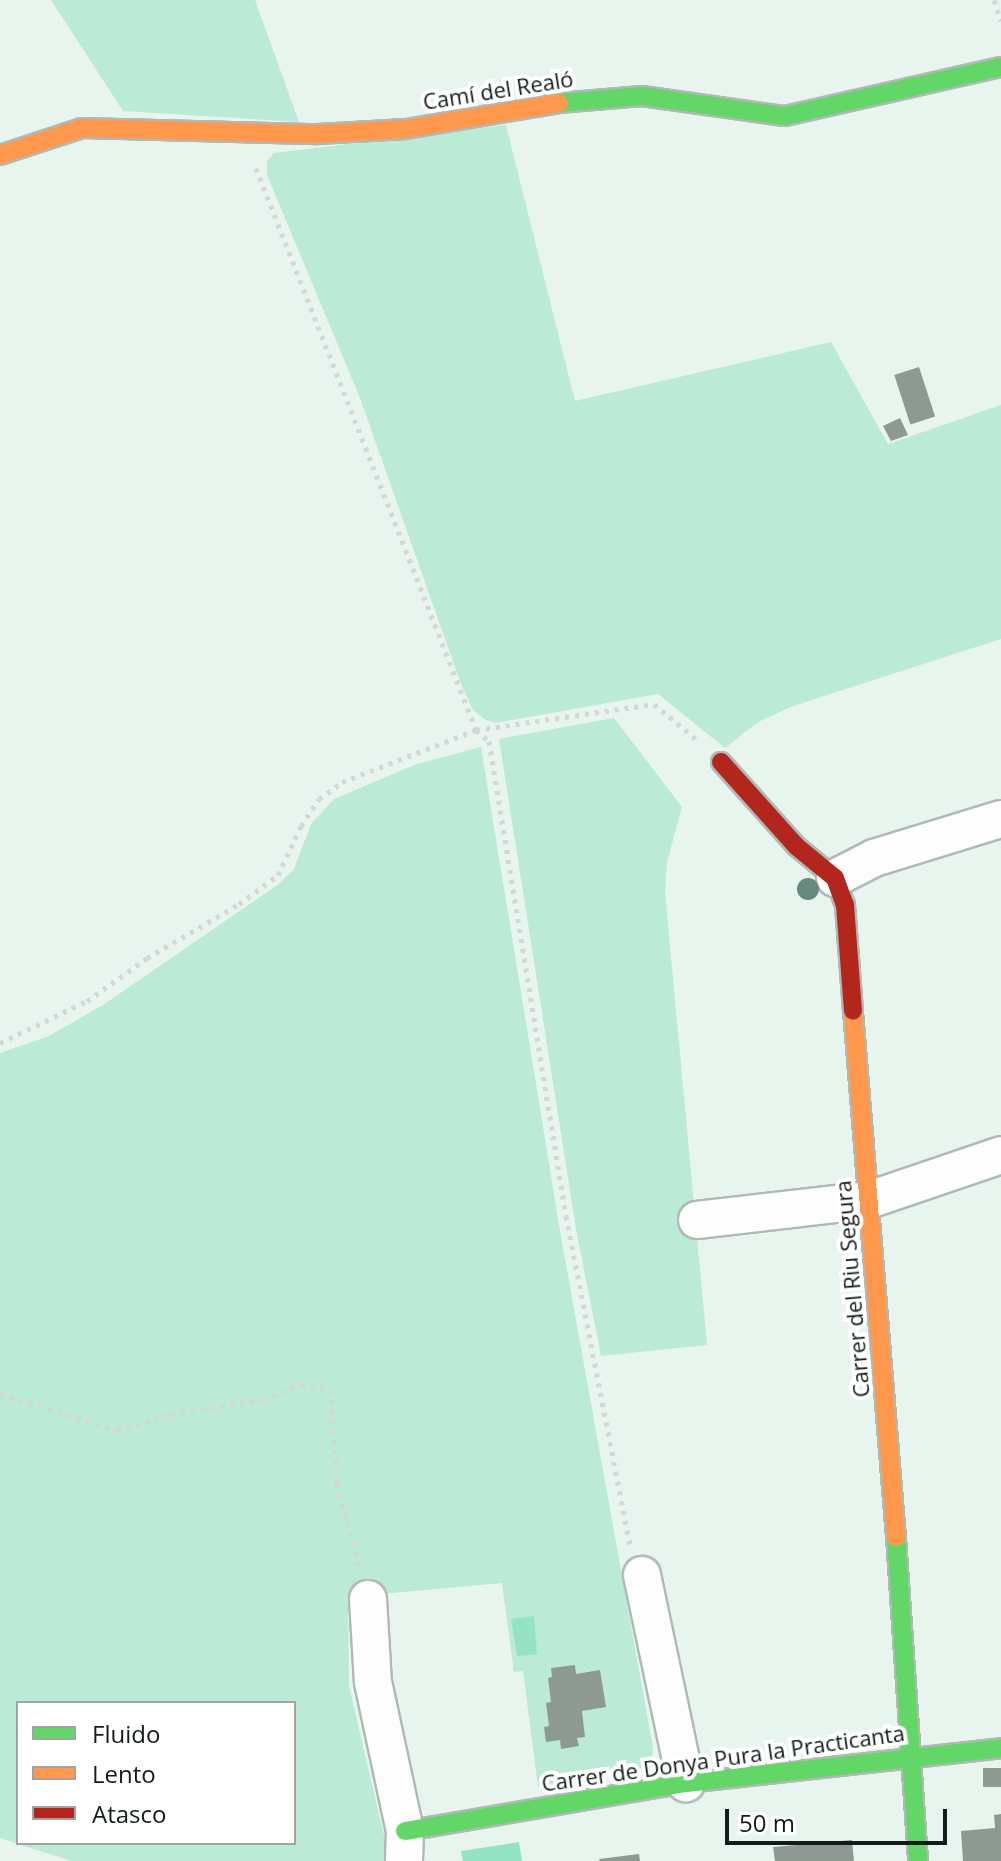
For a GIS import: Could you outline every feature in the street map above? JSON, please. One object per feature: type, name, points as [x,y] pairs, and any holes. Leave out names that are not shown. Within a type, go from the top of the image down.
[{"type":"street","name":"Camí del Realó","points":[[0,155],[82,128],[318,134],[406,129],[528,106],[642,96],[785,116],[1001,67]]},
{"type":"street","points":[[721,762],[796,846],[835,878],[874,858],[1001,819]]},
{"type":"street","name":"Carrer del Riu Segura","points":[[835,878],[845,905],[913,1755],[918,1861]]},
{"type":"street","points":[[697,1220],[869,1200],[1001,1155]]},
{"type":"street","points":[[642,1575],[686,1783]]},
{"type":"street","points":[[368,1599],[373,1682],[405,1846]]},
{"type":"street","name":"Carrer de Donya Pura la Practicanta","points":[[405,1846],[686,1783],[913,1755],[1001,1748]]},
{"type":"path","points":[[994,0],[1001,21]]},
{"type":"path","points":[[258,132],[253,161],[476,730],[489,741],[593,1367],[634,1567],[642,1575]]},
{"type":"path","points":[[0,1043],[87,1001],[147,958],[239,904],[278,875],[301,826],[319,799],[342,782],[476,730],[654,704],[721,762]]},
{"type":"path","points":[[0,1394],[117,1431],[171,1414],[263,1400],[301,1384],[331,1390],[337,1484],[368,1599]]},
{"type":"shaded area","points":[[51,0],[255,0],[299,122],[123,111]]},
{"type":"shaded area","points":[[506,125],[575,401],[831,342],[888,444],[1001,405],[1001,639],[793,706],[758,722],[725,748],[658,694],[496,723],[484,719],[473,710],[461,684],[360,398],[267,175],[267,161],[274,153]]},
{"type":"shaded area","points":[[614,718],[682,807],[667,862],[665,892],[707,1345],[601,1356],[576,1229],[499,739]]},
{"type":"shaded area","points":[[481,747],[560,1231],[653,1748],[652,1759],[646,1768],[538,1787],[523,1671],[514,1672],[502,1583],[348,1597],[349,1686],[390,1861],[71,1861],[22,1845],[296,1845],[296,1701],[16,1701],[16,1843],[0,1838],[0,1053],[49,1036],[103,1005],[279,884],[294,869],[311,824],[334,799],[417,764]]},
{"type":"shaded area","points":[[534,1616],[537,1654],[517,1656],[511,1619]]},
{"type":"shaded area","points":[[519,1842],[522,1861],[463,1861],[461,1851]]},
{"type":"building","points":[[919,367],[935,416],[910,424],[894,375]]},
{"type":"building","points":[[900,418],[908,435],[891,441],[883,426]]},
{"type":"building","points":[[575,1665],[576,1674],[600,1670],[606,1707],[582,1711],[585,1737],[577,1738],[579,1746],[561,1749],[560,1740],[546,1742],[544,1727],[549,1726],[546,1703],[551,1702],[548,1678],[552,1677],[551,1668]]},
{"type":"building","points":[[983,1768],[1001,1768],[1001,1787],[983,1787]]},
{"type":"building","points":[[1001,1814],[1001,1861],[963,1861],[961,1831],[995,1828],[994,1815]]},
{"type":"building","points":[[852,1840],[854,1861],[775,1861],[773,1847]]},
{"type":"building","points":[[639,1854],[640,1861],[599,1859]]},
{"type":"traffic: fast","points":[[559,103],[642,96],[785,116],[1001,67]]},
{"type":"traffic: fast","points":[[896,1537],[918,1861]]},
{"type":"traffic: fast","points":[[405,1831],[686,1783],[1001,1748]]},
{"type":"traffic: slow","points":[[0,155],[82,128],[318,134],[406,129],[559,103]]},
{"type":"traffic: slow","points":[[853,1011],[896,1537]]},
{"type":"traffic: jam","points":[[721,762],[796,846],[835,878],[845,905],[853,1011]]}]
